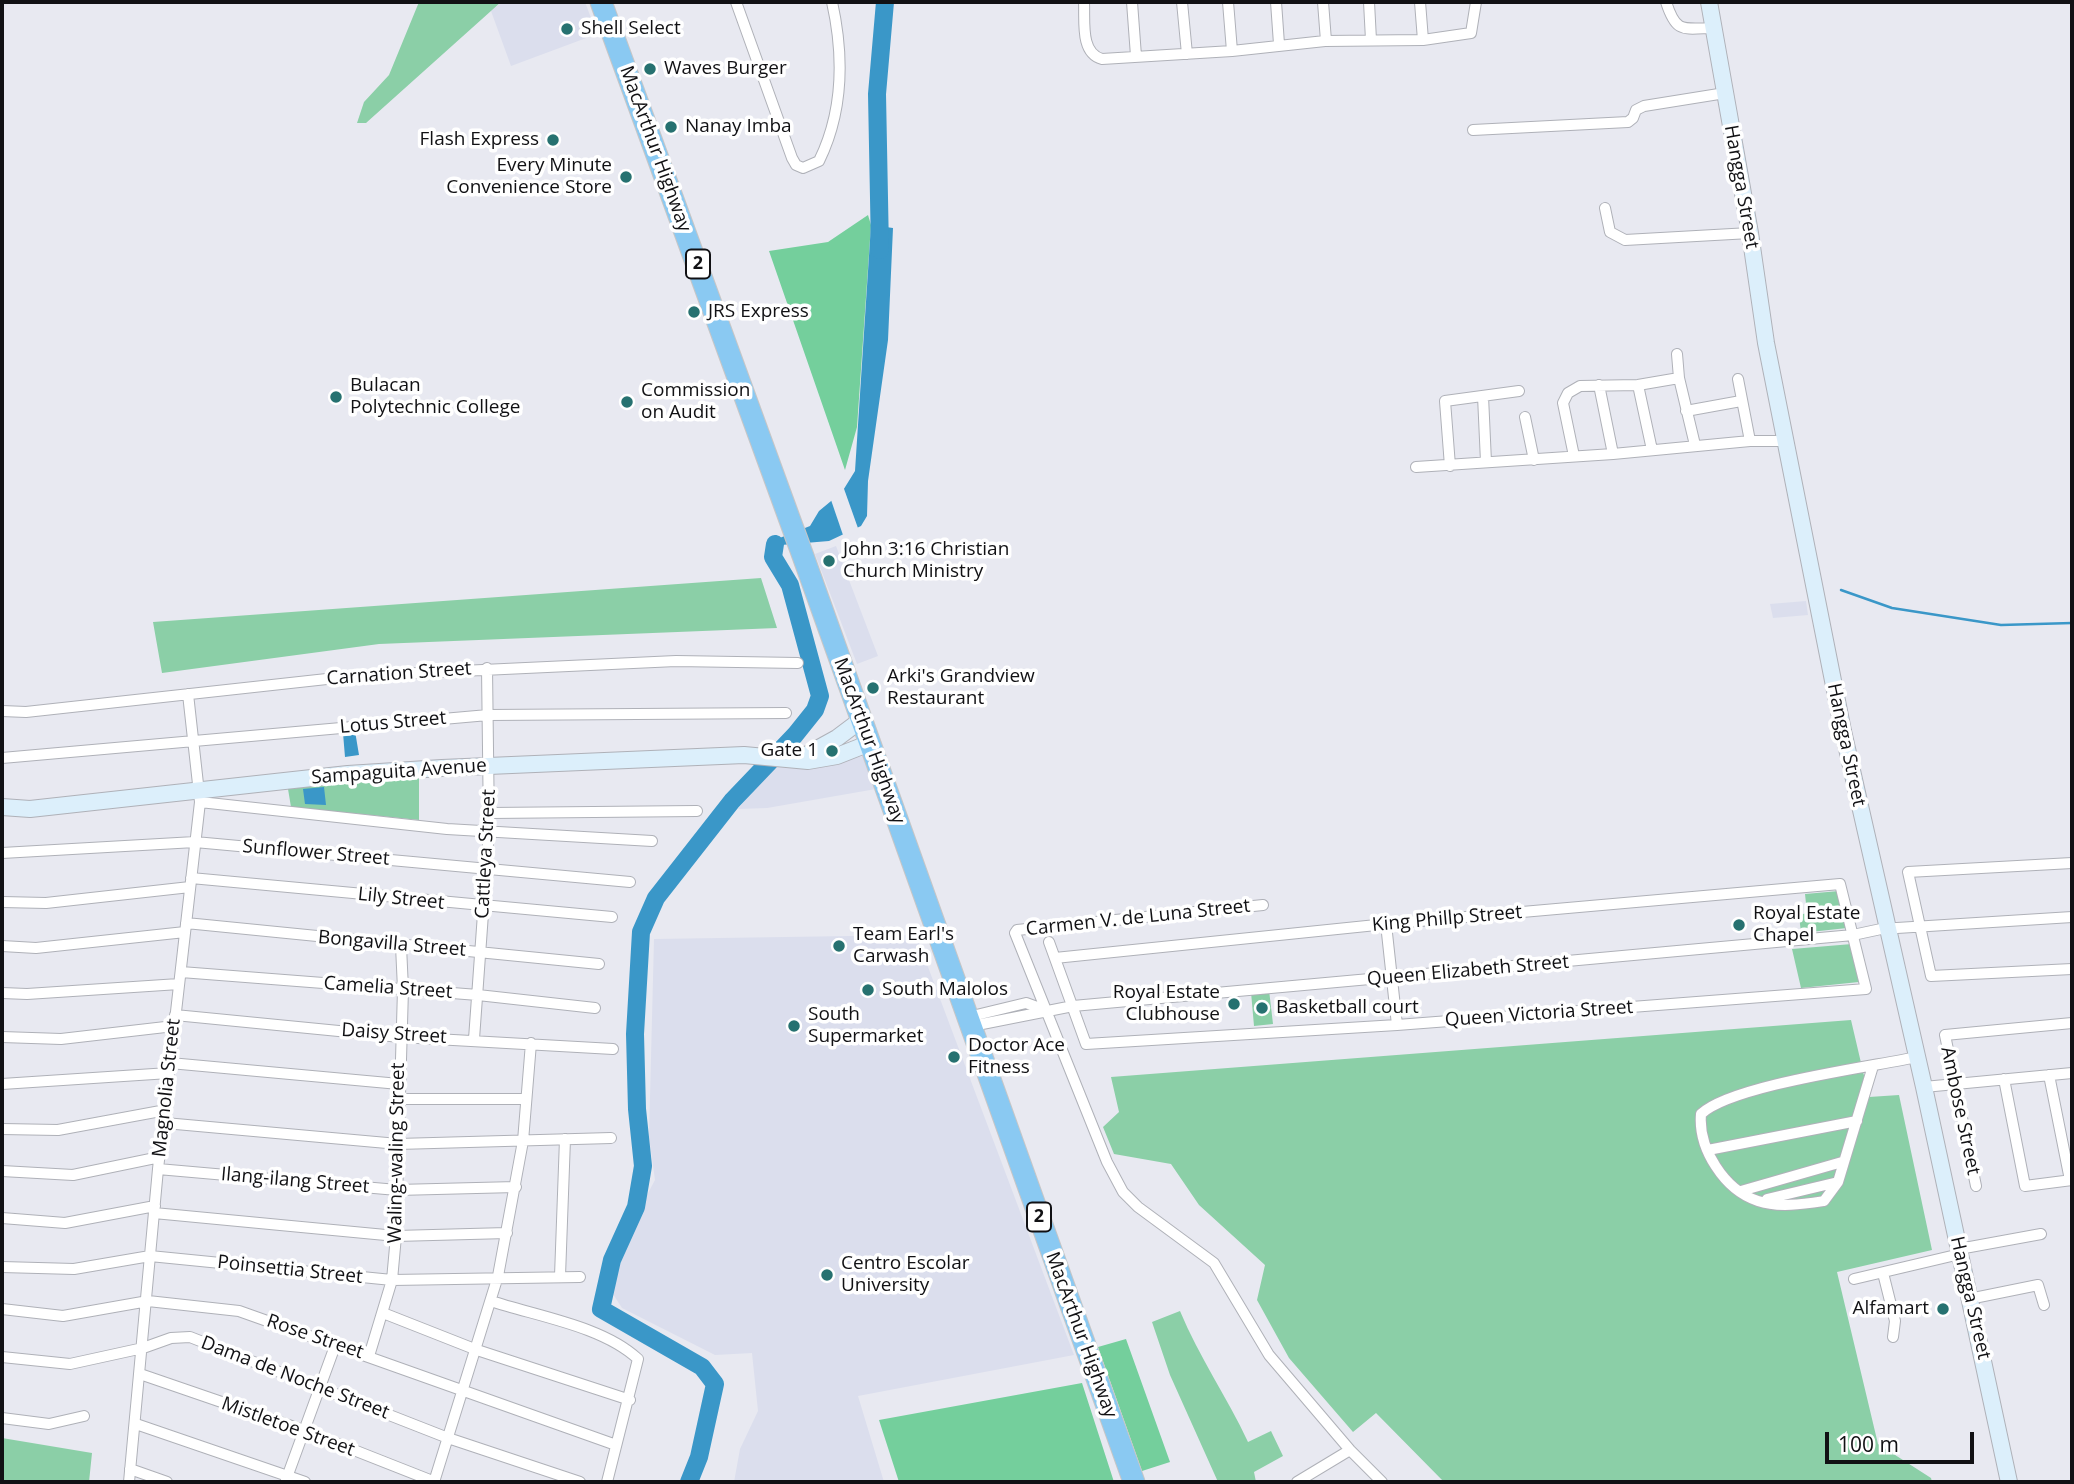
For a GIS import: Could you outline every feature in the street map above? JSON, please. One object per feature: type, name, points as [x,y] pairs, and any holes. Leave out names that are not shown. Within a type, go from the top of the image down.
[{"type":"highway","name":"MacArthur Highway","points":[[601,2],[803,555],[1134,1482]]},
{"type":"street","points":[[736,2],[792,158],[796,165],[803,167],[819,161],[832,130],[841,67],[832,2]]},
{"type":"street","points":[[1084,2],[1088,50],[1093,57],[1232,51],[1326,41],[1423,40],[1471,33],[1476,2]]},
{"type":"street","points":[[1132,2],[1136,56]]},
{"type":"street","points":[[1182,2],[1187,54]]},
{"type":"street","points":[[1228,2],[1232,51]]},
{"type":"street","points":[[1276,2],[1279,44]]},
{"type":"street","points":[[1323,2],[1326,41]]},
{"type":"street","points":[[1369,2],[1371,40]]},
{"type":"street","points":[[1420,2],[1423,40]]},
{"type":"street","points":[[1666,2],[1672,22],[1678,27],[1712,28]]},
{"type":"street","name":"Hangga Street","points":[[1709,2],[1784,441],[1843,731],[1924,1087],[2009,1482]]},
{"type":"street","points":[[1473,130],[1628,121],[1644,106],[1725,93]]},
{"type":"street","points":[[1605,208],[1610,233],[1625,240],[1750,233]]},
{"type":"street","points":[[1677,354],[1679,378],[1695,445]]},
{"type":"street","points":[[1574,456],[1563,410],[1564,398],[1580,386],[1638,385],[1679,378]]},
{"type":"street","points":[[1738,379],[1750,440]]},
{"type":"street","points":[[1599,385],[1613,454]]},
{"type":"street","points":[[1638,385],[1652,450]]},
{"type":"street","points":[[1450,466],[1445,401],[1519,391]]},
{"type":"street","points":[[1483,396],[1486,462]]},
{"type":"street","points":[[1686,411],[1741,401]]},
{"type":"street","points":[[1525,417],[1534,460]]},
{"type":"street","points":[[1416,467],[1613,454],[1750,440],[1784,441]]},
{"type":"street","name":"Carnation Street","points":[[2,711],[354,676],[676,661],[798,663]]},
{"type":"street","name":"Cattleya Street","points":[[474,1040],[490,813],[488,668]]},
{"type":"street","name":"Magnolia Street","points":[[129,1482],[159,1163],[200,797],[188,694]]},
{"type":"street","name":"Lotus Street","points":[[2,758],[488,715],[786,713]]},
{"type":"street","points":[[794,760],[837,738],[861,720]]},
{"type":"street","name":"Sampaguita Avenue","points":[[2,807],[30,809],[200,797],[348,774],[490,765],[763,757],[794,760],[831,758],[870,743]]},
{"type":"street","points":[[200,797],[447,829],[652,841]]},
{"type":"street","points":[[490,813],[698,811]]},
{"type":"street","name":"Sunflower Street","points":[[2,853],[195,842],[630,882]]},
{"type":"street","points":[[2072,863],[1908,872],[1931,976],[2072,969]]},
{"type":"street","name":"Lily Street","points":[[2,902],[46,902],[191,882],[612,917]]},
{"type":"street","name":"King Phillp Street","points":[[1055,958],[1386,924],[1840,884],[1853,934]]},
{"type":"street","name":"Carmen V. de Luna Street","points":[[1263,905],[1017,930],[1015,933],[1107,1161],[1123,1192],[1155,1221],[1214,1264],[1269,1354],[1350,1450],[1382,1482]]},
{"type":"street","name":"Queen Elizabeth Street","points":[[970,1021],[1006,1019],[1073,1006],[1394,978],[1922,926],[2072,917]]},
{"type":"street","points":[[1386,924],[1394,978],[1397,1025]]},
{"type":"street","name":"Bongavilla Street","points":[[2,947],[36,948],[185,928],[599,964]]},
{"type":"street","name":"Queen Victoria Street","points":[[1073,1006],[1086,1044],[1397,1025],[1866,989],[1853,934]]},
{"type":"street","points":[[1049,942],[1073,1006]]},
{"type":"street","name":"Waling-waling Street","points":[[369,1356],[393,1280],[397,1236],[403,989],[401,946]]},
{"type":"street","name":"Camelia Street","points":[[2,993],[27,994],[180,978],[403,989],[595,1008]]},
{"type":"street","name":"Queen Elizabeth Street","points":[[970,1021],[1002,1007],[1026,1003],[1048,1011]]},
{"type":"street","points":[[1002,1007],[1006,1019]]},
{"type":"street","name":"Daisy Street","points":[[2,1037],[61,1039],[175,1021],[613,1049]]},
{"type":"street","name":"Ambose Street","points":[[1976,1186],[1945,1035],[2072,1023]]},
{"type":"street","points":[[434,1482],[498,1276],[523,1141],[531,1043]]},
{"type":"street","points":[[1873,1066],[1838,1182],[1758,1201],[1719,1173],[1699,1132],[1701,1114],[1709,1107],[1768,1087],[1917,1057]]},
{"type":"street","points":[[2,1084],[170,1068],[399,1084]]},
{"type":"street","points":[[1924,1087],[2072,1073]]},
{"type":"street","points":[[2004,1079],[2025,1186],[2071,1180],[2049,1075]]},
{"type":"street","points":[[399,1099],[526,1099]]},
{"type":"street","points":[[2,1129],[58,1130],[166,1110]]},
{"type":"street","points":[[1708,1150],[1857,1121]]},
{"type":"street","points":[[164,1122],[398,1144],[611,1138]]},
{"type":"street","points":[[560,1276],[565,1139]]},
{"type":"street","points":[[1741,1191],[1842,1162]]},
{"type":"street","name":"Ilang-ilang Street","points":[[2,1171],[73,1175],[159,1163],[397,1190],[516,1187]]},
{"type":"street","points":[[2,1218],[65,1223],[155,1209],[397,1236],[507,1233]]},
{"type":"street","points":[[1854,1279],[1959,1251],[2041,1234]]},
{"type":"street","name":"Poinsettia Street","points":[[2,1267],[74,1269],[150,1256],[393,1280],[498,1276],[580,1277]]},
{"type":"street","points":[[1883,1273],[1895,1321],[1893,1337]]},
{"type":"street","points":[[1969,1299],[2038,1285],[2045,1305]]},
{"type":"street","name":"Rose Street","points":[[2,1309],[63,1316],[148,1300],[239,1311],[616,1445]]},
{"type":"street","points":[[491,1301],[577,1327],[638,1359],[630,1400],[607,1482]]},
{"type":"street","points":[[383,1313],[477,1350],[630,1400]]},
{"type":"street","name":"Dama de Noche Street","points":[[2,1357],[70,1364],[143,1348],[171,1338],[190,1337],[448,1438],[580,1482]]},
{"type":"street","points":[[286,1479],[335,1346]]},
{"type":"street","name":"Mistletoe Street","points":[[140,1374],[303,1430],[434,1482]]},
{"type":"street","points":[[2,1418],[49,1424],[84,1416]]},
{"type":"street","points":[[136,1424],[286,1479],[304,1482]]},
{"type":"street","points":[[1297,1482],[1350,1450]]},
{"type":"street","points":[[130,1469],[167,1482]]},
{"type":"shaded area","points":[[502,2],[585,2],[597,34],[511,66],[491,11]]},
{"type":"shaded area","points":[[836,546],[878,656],[857,664],[815,554]]},
{"type":"shaded area","points":[[1806,601],[1808,615],[1773,618],[1770,604]]},
{"type":"shaded area","points":[[863,756],[876,789],[767,808],[738,809],[776,764],[797,765]]},
{"type":"shaded area","name":"Centro Escolar University","points":[[916,935],[1074,1355],[858,1396],[884,1482],[734,1482],[740,1449],[758,1411],[752,1353],[715,1355],[622,1308],[611,1291],[611,1269],[617,1251],[655,1180],[649,1137],[654,939]]},
{"type":"green space","points":[[419,2],[501,2],[366,123],[357,123],[364,102],[389,75]]},
{"type":"green space","points":[[868,215],[871,225],[857,427],[845,470],[769,251],[828,242]]},
{"type":"green space","points":[[761,578],[777,628],[379,644],[162,673],[153,622]]},
{"type":"green space","points":[[419,775],[419,820],[291,807],[288,789]]},
{"type":"green space","points":[[1839,891],[1847,928],[1801,933],[1799,915],[1807,913],[1805,894]]},
{"type":"green space","points":[[1852,944],[1859,982],[1801,988],[1792,949]]},
{"type":"green space","name":"Basketball court","points":[[1269,990],[1273,1024],[1254,1026],[1251,992]]},
{"type":"green space","points":[[1851,1020],[1869,1097],[1899,1095],[1932,1250],[1837,1272],[1878,1444],[1931,1478],[1932,1482],[1444,1482],[1376,1413],[1353,1432],[1289,1358],[1257,1300],[1265,1265],[1199,1205],[1171,1164],[1114,1154],[1103,1127],[1119,1112],[1111,1077]]},
{"type":"green space","points":[[1180,1311],[1248,1442],[1271,1431],[1283,1456],[1254,1472],[1256,1482],[1218,1482],[1170,1375],[1152,1322]]},
{"type":"green space","points":[[1126,1339],[1170,1462],[1142,1471],[1098,1347]]},
{"type":"green space","points":[[1082,1383],[1114,1482],[899,1482],[879,1420]]},
{"type":"green space","points":[[2,1438],[92,1453],[89,1482],[2,1482]]},
{"type":"water","points":[[871,225],[893,228],[888,340],[868,481],[867,516],[861,526],[829,541],[781,545],[776,553],[778,562],[771,564],[769,555],[772,541],[810,526],[819,511],[842,492],[855,471]]},
{"type":"water","points":[[355,731],[359,755],[345,757],[343,733]]},
{"type":"water","points":[[324,787],[326,805],[305,804],[303,789]]},
{"type":"pier","points":[[843,486],[859,531],[844,538],[830,497]]},
{"type":"waterway","points":[[880,250],[877,94],[885,2]]},
{"type":"waterway","points":[[689,1482],[699,1457],[715,1384],[702,1367],[601,1309],[612,1260],[636,1207],[643,1166],[637,1109],[635,1034],[641,932],[656,898],[732,801],[795,735],[815,710],[820,696],[790,585],[773,557],[775,544]]},
{"type":"waterway","points":[[1841,590],[1892,608],[2001,625],[2072,623]]},
{"type":"place","name":"Shell Select","points":[[567,29]]},
{"type":"place","name":"Waves Burger","points":[[650,69]]},
{"type":"place","name":"Nanay Imba","points":[[671,127]]},
{"type":"place","name":"Flash Express","points":[[553,140]]},
{"type":"place","name":"Every Minute Convenience Store","points":[[626,177]]},
{"type":"place","name":"JRS Express","points":[[694,312]]},
{"type":"place","name":"Bulacan Polytechnic College","points":[[336,397]]},
{"type":"place","name":"Commission on Audit","points":[[627,402]]},
{"type":"place","name":"John 3:16 Christian Church Ministry","points":[[829,561]]},
{"type":"place","name":"Arki's Grandview Restaurant","points":[[873,688]]},
{"type":"place","name":"Gate 1","points":[[832,751]]},
{"type":"place","name":"Royal Estate Chapel","points":[[1739,925]]},
{"type":"place","name":"Team Earl's Carwash","points":[[839,946]]},
{"type":"place","name":"South Malolos","points":[[868,990]]},
{"type":"place","name":"Royal Estate Clubhouse","points":[[1234,1004]]},
{"type":"place","name":"Basketball court","points":[[1262,1008]]},
{"type":"place","name":"South Supermarket","points":[[794,1026]]},
{"type":"place","name":"Doctor Ace Fitness","points":[[954,1057]]},
{"type":"place","name":"Centro Escolar University","points":[[827,1275]]},
{"type":"place","name":"Alfamart","points":[[1943,1309]]}]
